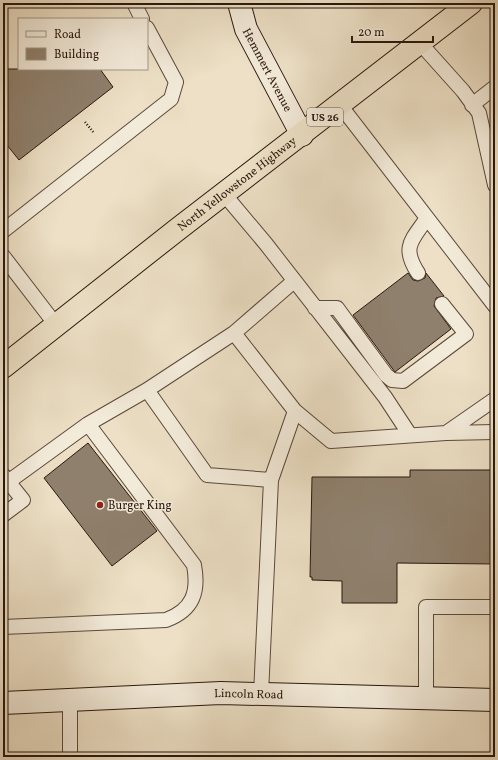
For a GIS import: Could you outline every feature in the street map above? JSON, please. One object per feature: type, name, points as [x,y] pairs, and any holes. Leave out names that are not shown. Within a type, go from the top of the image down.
[{"type":"highway","name":"North Yellowstone Highway","points":[[3,367],[471,3]]},
{"type":"main road","name":"Hemmert Avenue","points":[[239,3],[246,29],[302,135]]},
{"type":"main road","name":"Lincoln Road","points":[[3,704],[70,699],[221,694],[495,700]]},
{"type":"lane","points":[[134,3],[142,18]]},
{"type":"lane","points":[[3,231],[171,99],[176,82],[148,30]]},
{"type":"lane","points":[[420,43],[463,91],[479,113],[495,185]]},
{"type":"lane","points":[[472,105],[495,87]]},
{"type":"lane","points":[[340,105],[495,306]]},
{"type":"lane","points":[[224,194],[385,397],[410,435]]},
{"type":"lane","points":[[418,273],[410,260],[410,243],[427,218]]},
{"type":"lane","points":[[3,256],[56,325]]},
{"type":"lane","points":[[3,516],[23,500],[6,478],[88,424],[147,390],[234,333],[294,281]]},
{"type":"lane","points":[[315,308],[337,308],[386,375],[392,380],[403,381],[466,334],[442,304]]},
{"type":"lane","points":[[234,333],[295,411],[331,441],[446,432],[495,432]]},
{"type":"lane","points":[[147,390],[207,475],[271,480]]},
{"type":"lane","points":[[446,432],[495,399]]},
{"type":"lane","points":[[261,694],[271,480],[295,411]]},
{"type":"lane","points":[[3,627],[166,620],[176,616],[187,608],[194,595],[197,580],[194,565],[88,424]]},
{"type":"lane","points":[[426,698],[426,607],[495,607]]},
{"type":"lane","points":[[70,699],[70,757]]},
{"type":"path","points":[[85,122],[98,138]]},
{"type":"building","points":[[3,69],[101,70],[113,87],[19,160],[3,140]]},
{"type":"building","points":[[408,273],[413,280],[418,281],[425,278],[426,273],[444,296],[436,298],[434,306],[451,329],[395,372],[353,315]]},
{"type":"building","name":"Burger King","points":[[88,443],[157,531],[112,566],[44,478]]},
{"type":"building","points":[[410,470],[495,470],[495,564],[397,563],[397,603],[342,603],[342,581],[312,580],[312,577],[310,577],[312,477],[410,477]]},
{"type":"place","name":"Burger King","points":[[100,505]]}]
